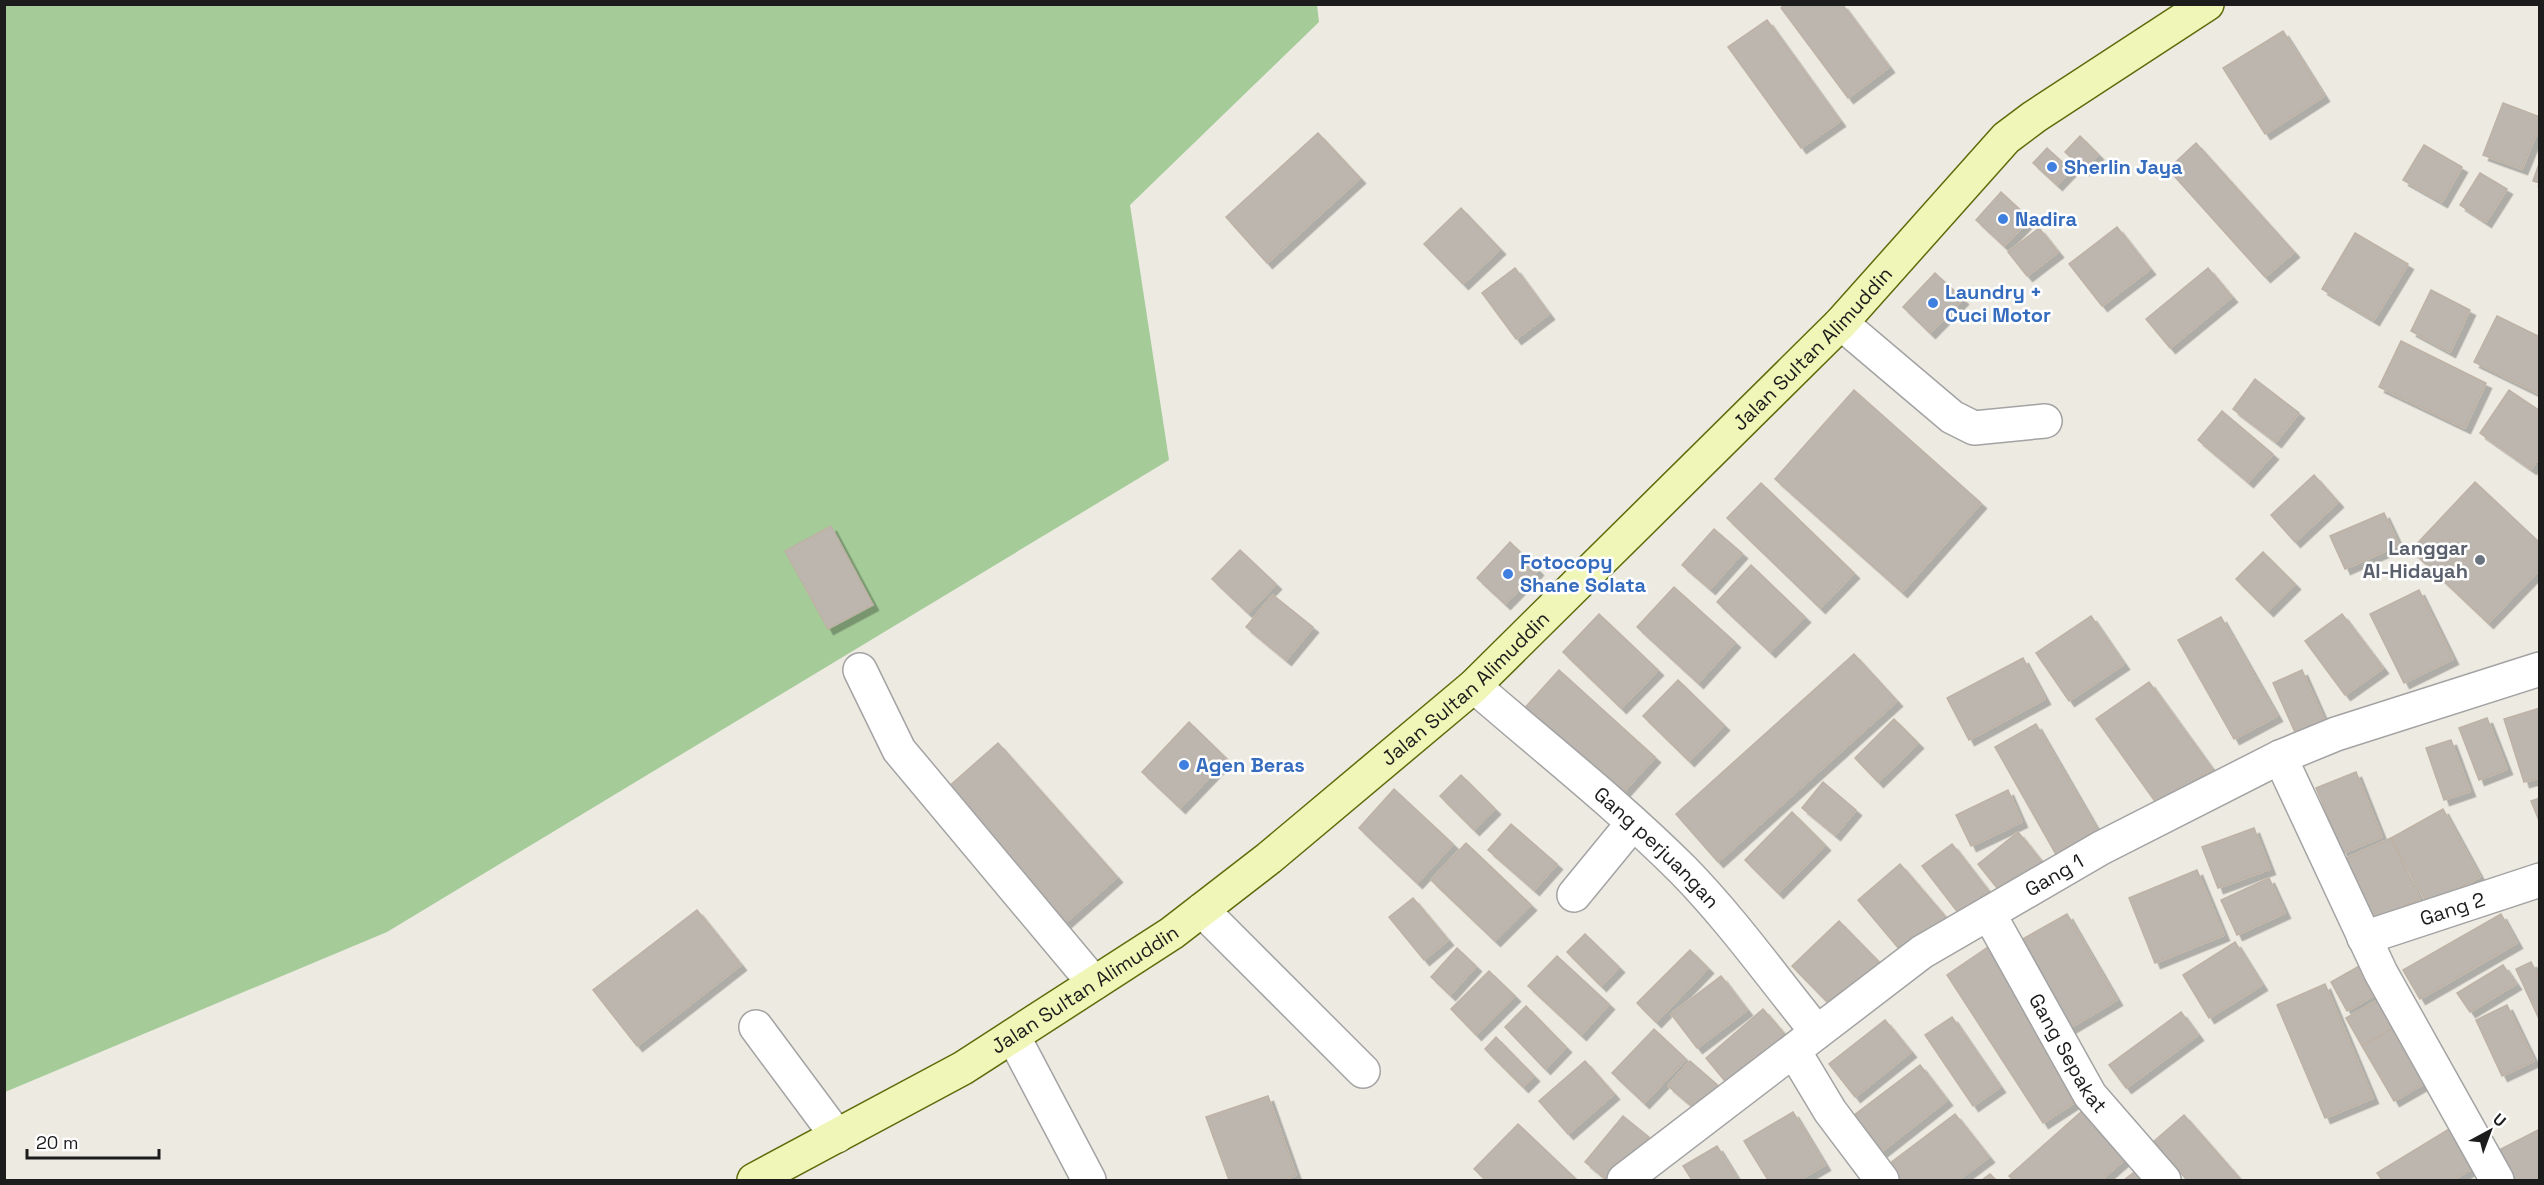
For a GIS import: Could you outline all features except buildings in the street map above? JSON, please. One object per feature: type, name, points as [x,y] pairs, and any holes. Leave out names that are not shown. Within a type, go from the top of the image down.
[{"type":"main road","name":"Jalan Sultan Alimuddin","points":[[754,1180],[963,1068],[1172,933],[1269,858],[1474,686],[1841,323],[2006,138],[2034,117],[2207,4]]},
{"type":"street","points":[[1841,323],[1952,417],[1974,428],[2045,421]]},
{"type":"street","name":"Gang 1","points":[[1624,1180],[1922,952],[2101,848],[2280,757],[2336,734],[2540,669]]},
{"type":"street","points":[[860,670],[899,750],[1094,983]]},
{"type":"street","name":"Gang perjuangan","points":[[1474,686],[1633,823],[1684,871],[1728,921],[1805,1041],[1830,1111],[1882,1180]]},
{"type":"street","points":[[2280,757],[2381,973],[2497,1180]]},
{"type":"street","points":[[1574,895],[1633,823]]},
{"type":"street","name":"Gang 2","points":[[2364,938],[2540,880]]},
{"type":"street","points":[[1202,910],[1363,1071]]},
{"type":"street","name":"Gang Sepakat","points":[[1989,914],[2090,1095],[2164,1180]]},
{"type":"street","points":[[756,1027],[837,1136]]},
{"type":"street","points":[[1013,1036],[1089,1180]]},
{"type":"green space","points":[[5,5],[1317,5],[1319,22],[1130,205],[1169,460],[387,932],[5,1092]]},
{"type":"place","name":"Sherlin Jaya","points":[[2052,167]]},
{"type":"place","name":"Nadira","points":[[2003,219]]},
{"type":"place","name":"Laundry + Cuci Motor","points":[[1933,303]]},
{"type":"place","name":"Langgar Al-Hidayah","points":[[2480,560]]},
{"type":"place","name":"Fotocopy Shane Solata","points":[[1508,574]]},
{"type":"place","name":"Agen Beras","points":[[1184,765]]}]
